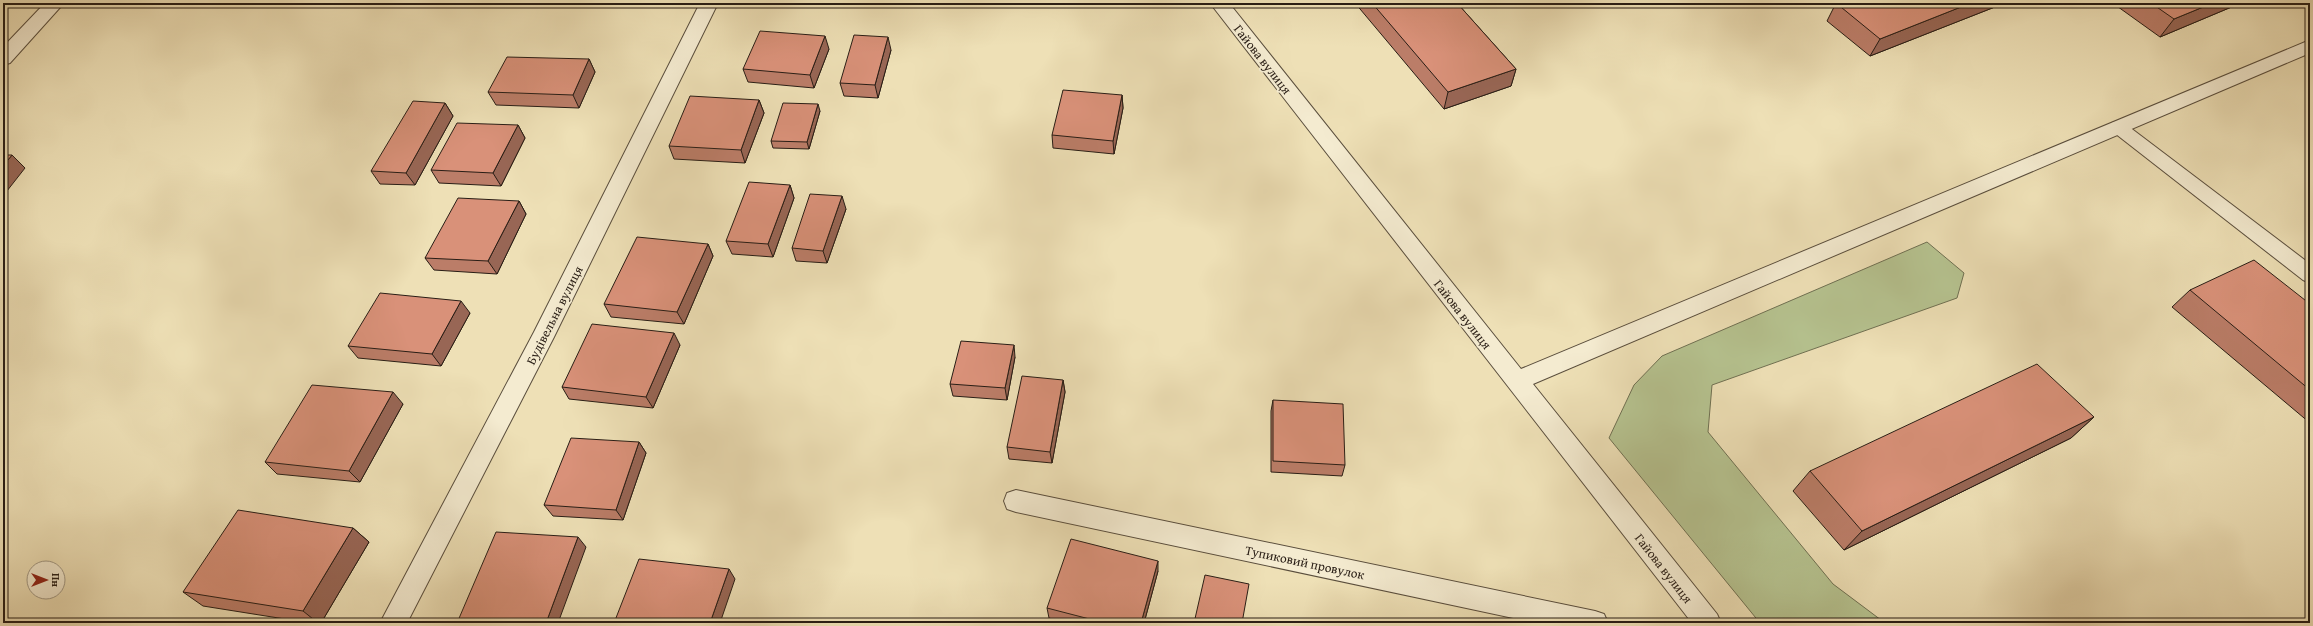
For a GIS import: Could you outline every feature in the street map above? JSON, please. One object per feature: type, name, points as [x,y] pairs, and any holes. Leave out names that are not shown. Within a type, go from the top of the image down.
[{"type":"street","points":[[3,59],[55,3]]},
{"type":"street","name":"Будівельна вулиця","points":[[393,623],[543,337],[709,3]]},
{"type":"street","name":"Гайова вулиця","points":[[1219,3],[1708,623]]},
{"type":"street","points":[[1516,381],[2310,46]]},
{"type":"street","name":"Тупиковий провулок","points":[[1016,501],[1595,623]]},
{"type":"lane","points":[[2118,127],[2310,275]]},
{"type":"green space","points":[[1927,242],[1964,273],[1957,298],[1712,385],[1708,432],[1833,584],[1885,623],[1760,623],[1609,438],[1634,385],[1662,356]]},
{"type":"building","points":[[1372,3],[1457,3],[1516,69],[1448,92]]},
{"type":"building","points":[[1836,3],[1971,3],[1880,39]]},
{"type":"building","points":[[2151,3],[2213,3],[2174,19]]},
{"type":"building","points":[[760,31],[825,36],[810,75],[743,69]]},
{"type":"building","points":[[854,35],[888,37],[875,85],[840,83]]},
{"type":"building","points":[[507,57],[589,59],[573,95],[488,92]]},
{"type":"building","points":[[1063,90],[1122,95],[1113,141],[1052,135]]},
{"type":"building","points":[[690,96],[759,100],[741,150],[669,146]]},
{"type":"building","points":[[413,101],[445,103],[406,173],[371,171]]},
{"type":"building","points":[[783,103],[818,104],[807,142],[771,141]]},
{"type":"building","points":[[457,123],[518,125],[493,173],[431,170]]},
{"type":"building","points":[[3,155],[12,155],[3,166]]},
{"type":"building","points":[[749,182],[790,185],[768,244],[726,241]]},
{"type":"building","points":[[810,194],[842,196],[823,251],[792,248]]},
{"type":"building","points":[[458,198],[519,201],[488,261],[425,258]]},
{"type":"building","points":[[637,237],[708,244],[677,312],[604,304]]},
{"type":"building","points":[[2254,260],[2310,304],[2310,390],[2190,290]]},
{"type":"building","points":[[380,293],[461,301],[432,354],[348,346]]},
{"type":"building","points":[[592,324],[674,333],[646,397],[562,387]]},
{"type":"building","points":[[961,341],[1014,345],[1005,388],[950,384]]},
{"type":"building","points":[[2037,364],[2094,417],[1862,531],[1810,471]]},
{"type":"building","points":[[1022,376],[1063,380],[1050,452],[1007,447]]},
{"type":"building","points":[[312,385],[393,392],[349,471],[265,462]]},
{"type":"building","points":[[1273,400],[1343,404],[1345,465],[1273,461]]},
{"type":"building","points":[[571,438],[639,442],[616,510],[544,505]]},
{"type":"building","points":[[238,510],[353,528],[303,611],[183,592]]},
{"type":"building","points":[[496,532],[578,537],[546,623],[457,623]]},
{"type":"building","points":[[1071,539],[1158,561],[1141,623],[1105,623],[1047,608]]},
{"type":"building","points":[[639,559],[729,569],[710,623],[614,623]]},
{"type":"building","points":[[1205,575],[1249,584],[1242,623],[1194,623]]},
{"type":"building","points":[[140,621],[154,623],[138,623]]}]
